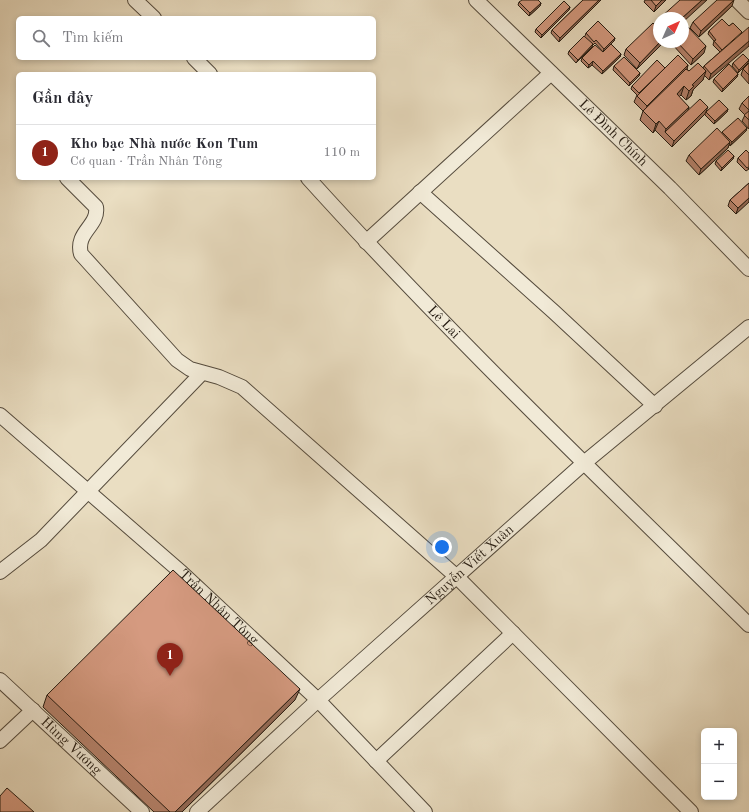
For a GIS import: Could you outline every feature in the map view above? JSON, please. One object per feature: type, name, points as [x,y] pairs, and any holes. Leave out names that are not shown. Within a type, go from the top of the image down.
[{"type":"street","points":[[135,0],[152,16]]},
{"type":"street","name":"Lê Đình Chính","points":[[476,0],[670,188],[749,268]]},
{"type":"street","points":[[737,0],[749,12]]},
{"type":"street","points":[[196,60],[208,72]]},
{"type":"street","points":[[366,242],[551,73]]},
{"type":"street","points":[[69,180],[96,207],[93,222],[82,236],[79,245],[81,254],[177,360],[190,369],[201,374],[230,380],[242,387],[457,576],[691,812]]},
{"type":"street","name":"Lê Lai","points":[[310,180],[366,242],[584,463],[749,625]]},
{"type":"street","points":[[420,192],[554,312],[655,406]]},
{"type":"street","name":"Nguyễn Viết Xuân","points":[[197,812],[318,700],[584,463],[749,327]]},
{"type":"street","points":[[0,572],[41,540],[201,374]]},
{"type":"street","name":"Trần Nhân Tông","points":[[0,415],[89,490],[182,573],[318,700],[425,812]]},
{"type":"street","points":[[376,761],[513,633]]},
{"type":"street","name":"Hùng Vương","points":[[0,680],[142,812]]},
{"type":"street","points":[[0,741],[33,710]]},
{"type":"building","points":[[522,0],[538,0],[541,3],[530,13],[519,2]]},
{"type":"building","points":[[583,0],[599,0],[560,38],[552,30]]},
{"type":"building","points":[[651,0],[662,0],[656,6]]},
{"type":"building","points":[[680,0],[702,0],[689,12],[667,12]]},
{"type":"building","points":[[717,0],[734,0],[701,31],[693,22]]},
{"type":"building","points":[[564,1],[570,7],[542,35],[536,29]]},
{"type":"building","points":[[722,19],[729,26],[733,23],[742,32],[722,50],[714,41],[716,40],[709,31]]},
{"type":"building","points":[[598,21],[615,38],[604,49],[596,40],[594,42],[586,33]]},
{"type":"building","points":[[653,23],[653,48],[654,48],[640,63],[626,49]]},
{"type":"building","points":[[749,27],[749,41],[711,74],[704,66]]},
{"type":"building","points":[[689,28],[706,46],[693,59],[683,48],[689,48]]},
{"type":"building","points":[[584,36],[593,44],[578,60],[569,51]]},
{"type":"building","points":[[611,44],[621,54],[603,71],[593,61],[589,65],[582,58],[595,45],[603,52]]},
{"type":"building","points":[[743,54],[749,60],[739,70],[733,63]]},
{"type":"building","points":[[678,55],[688,65],[647,106],[637,96]]},
{"type":"building","points":[[624,57],[640,73],[630,83],[614,66]]},
{"type":"building","points":[[657,60],[665,68],[639,93],[632,86]]},
{"type":"building","points":[[698,63],[706,71],[692,85],[694,86],[689,91],[684,86],[677,94],[689,107],[666,129],[659,121],[656,124],[643,111],[686,69],[689,71]]},
{"type":"building","points":[[749,63],[749,75],[743,69]]},
{"type":"building","points":[[729,64],[738,74],[723,89],[714,79]]},
{"type":"building","points":[[749,96],[749,110],[742,103]]},
{"type":"building","points":[[700,99],[708,107],[674,141],[665,132]]},
{"type":"building","points":[[719,100],[728,109],[715,121],[706,112]]},
{"type":"building","points":[[749,111],[749,120],[744,115]]},
{"type":"building","points":[[738,118],[747,128],[732,142],[722,132]]},
{"type":"building","points":[[717,128],[730,142],[701,169],[689,155]]},
{"type":"building","points":[[728,150],[734,156],[722,168],[716,161]]},
{"type":"building","points":[[746,150],[749,153],[749,167],[747,168],[738,158]]},
{"type":"building","points":[[749,183],[749,198],[738,208],[730,200]]},
{"type":"building","points":[[173,570],[300,689],[175,812],[170,812],[47,695]]},
{"type":"building","points":[[7,788],[34,812],[0,812],[0,796]]},
{"type":"place","name":"Kho bạc Nhà nước Kon Tum","points":[[170,676]]}]
